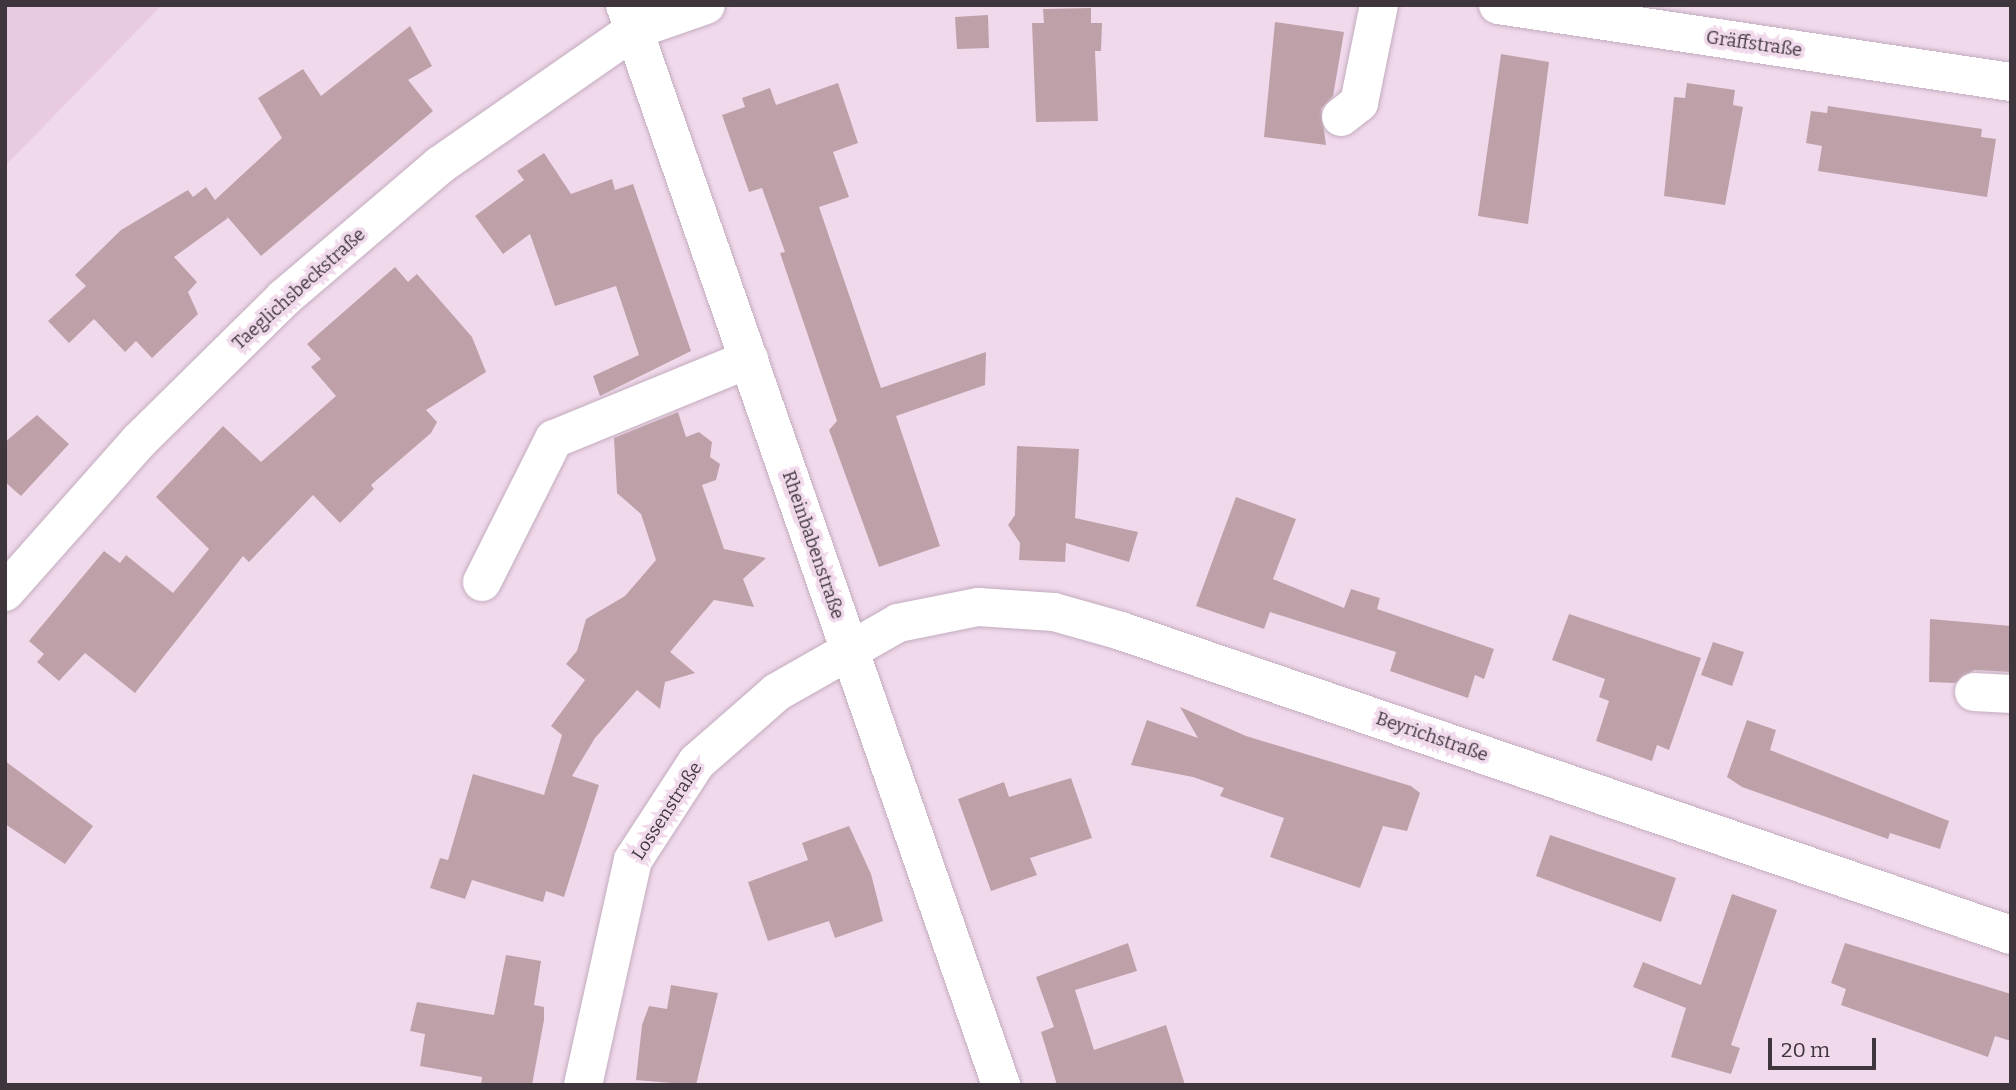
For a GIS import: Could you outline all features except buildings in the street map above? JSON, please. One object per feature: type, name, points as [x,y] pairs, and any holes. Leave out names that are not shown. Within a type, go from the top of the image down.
[{"type":"street","points":[[629,18],[706,5]]},
{"type":"street","points":[[1341,117],[1359,103],[1378,5]]},
{"type":"street","name":"Gräffstraße","points":[[1498,5],[2011,82]]},
{"type":"street","name":"Rheinbabenstraße","points":[[629,18],[1001,1085]]},
{"type":"street","name":"Taeglichsbeckstraße","points":[[5,593],[139,442],[284,298],[440,165],[629,18]]},
{"type":"street","points":[[482,582],[554,439],[749,359]]},
{"type":"street","name":"Beyrichstraße","points":[[850,650],[898,623],[978,607],[1054,612],[2011,935]]},
{"type":"street","name":"Lossenstraße","points":[[583,1085],[633,860],[697,762],[777,692],[850,650]]},
{"type":"shaded area","points":[[5,5],[162,5],[5,166]]}]
